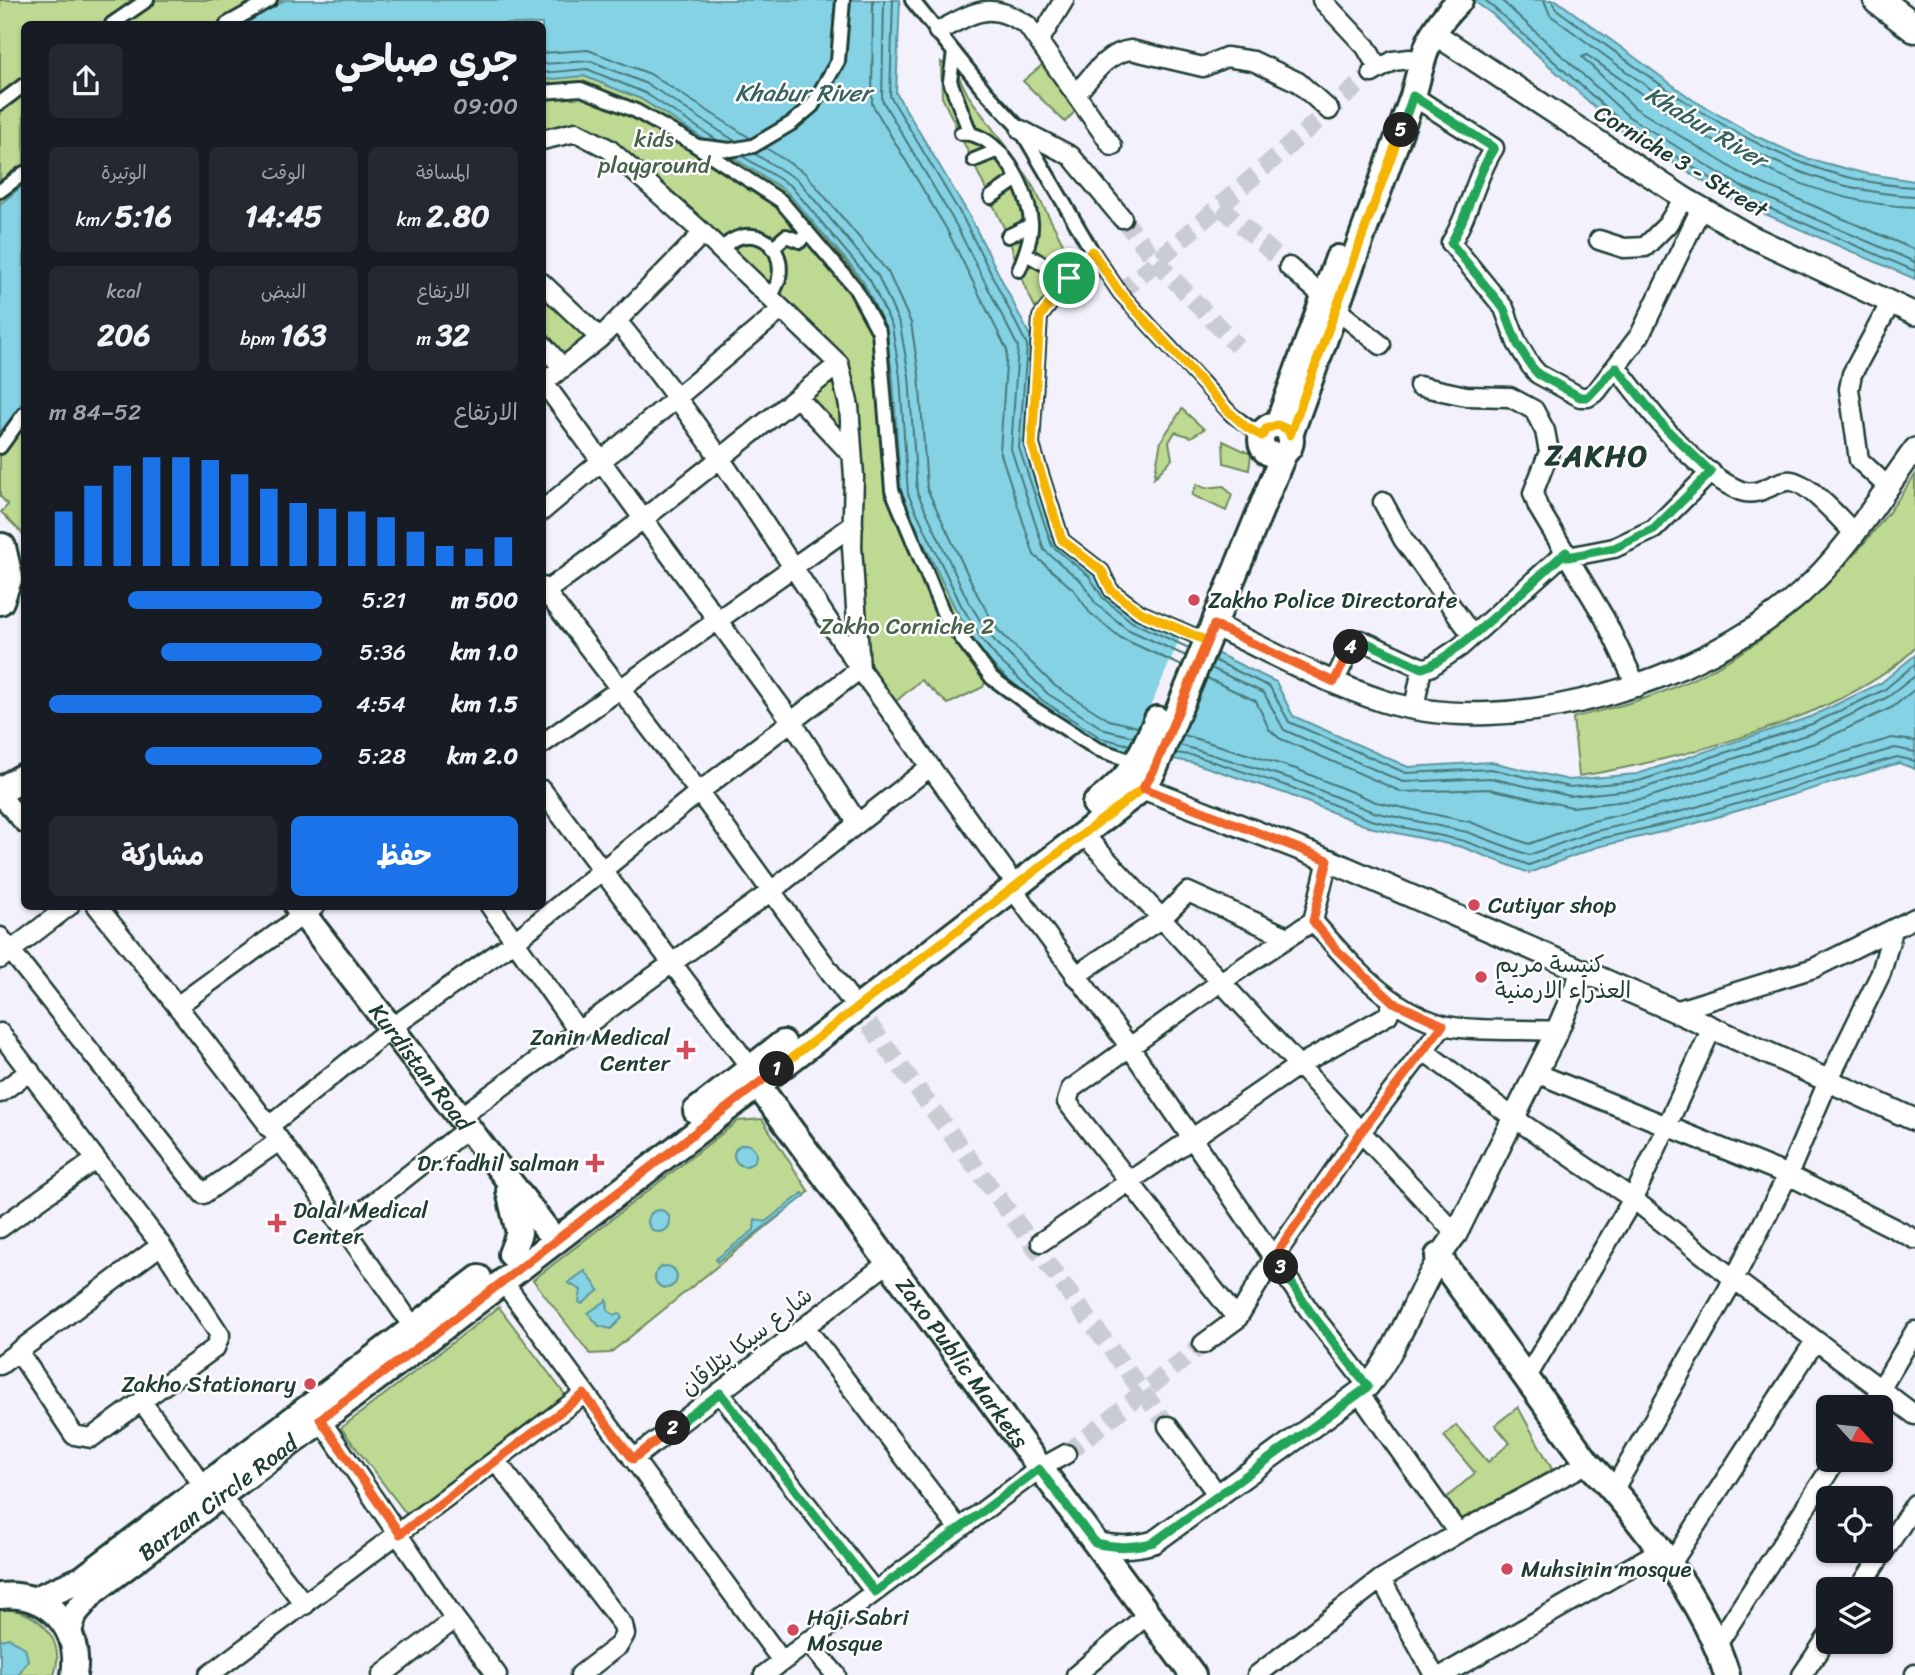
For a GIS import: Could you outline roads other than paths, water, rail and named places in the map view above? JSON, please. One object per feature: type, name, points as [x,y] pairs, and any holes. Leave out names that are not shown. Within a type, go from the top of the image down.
[{"type":"highway","points":[[1878,0],[1915,28]]},
{"type":"main road","points":[[1330,303],[1401,93],[1419,29],[1443,10]]},
{"type":"main road","points":[[1009,880],[1083,834],[1145,773],[1202,637],[1276,440],[1413,96],[1443,10]]},
{"type":"main road","points":[[1,546],[21,566]]},
{"type":"main road","points":[[0,601],[9,577],[1,546]]},
{"type":"main road","points":[[0,608],[21,601]]},
{"type":"main road","points":[[747,1081],[857,1009],[1119,786],[1145,773]]},
{"type":"main road","points":[[0,793],[21,779]]},
{"type":"main road","name":"Kurdistan Road","points":[[306,910],[391,1028],[546,1229]]},
{"type":"main road","name":"Barzan Circle Road","points":[[69,1631],[75,1613],[86,1597],[211,1490],[412,1327],[747,1081]]},
{"type":"main road","name":"Barzan Circle Road","points":[[211,1490],[473,1315],[502,1280],[747,1081]]},
{"type":"main road","name":"Zaxo Public Markets","points":[[747,1081],[889,1262],[1193,1675]]},
{"type":"main road","points":[[504,1174],[517,1214],[519,1233],[511,1254]]},
{"type":"main road","points":[[1438,1255],[1528,1375],[1588,1463],[1614,1489],[1664,1559],[1716,1646],[1726,1675]]},
{"type":"main road","points":[[0,1596],[35,1599],[52,1594],[82,1578],[211,1490]]},
{"type":"main road","points":[[35,1599],[52,1609],[69,1631],[75,1647],[74,1675]]},
{"type":"street","points":[[116,21],[148,0]]},
{"type":"street","points":[[232,21],[270,0]]},
{"type":"street","points":[[546,92],[581,89],[636,111],[697,146],[730,150],[753,146],[792,123],[812,106],[838,61],[843,0]]},
{"type":"street","points":[[912,0],[1021,130],[1092,251],[1120,293],[1236,419],[1276,440]]},
{"type":"street","points":[[1039,41],[1064,0]]},
{"type":"street","points":[[1322,0],[1366,47],[1375,70],[1393,61],[1410,59]]},
{"type":"street","points":[[938,31],[979,10],[1007,6],[1027,24],[1112,146]]},
{"type":"street","name":"Corniche 3 - Street","points":[[1443,10],[1693,203],[1750,236],[1915,314]]},
{"type":"street","points":[[1077,93],[1104,62],[1119,51],[1131,50],[1202,67],[1226,57],[1253,61],[1298,82],[1329,110]]},
{"type":"street","points":[[954,52],[950,81],[966,133],[975,133],[996,151],[1026,194],[1031,225],[1026,254],[1019,270]]},
{"type":"street","points":[[0,103],[21,87]]},
{"type":"street","points":[[1413,96],[1494,148],[1478,178],[1470,208],[1451,243],[1504,309],[1517,343],[1538,374],[1580,397],[1588,397],[1616,367],[1654,308],[1693,203]]},
{"type":"street","points":[[1021,130],[1071,156],[1122,218]]},
{"type":"street","points":[[546,139],[576,132],[591,137],[609,149],[703,233],[839,364],[849,406],[860,669]]},
{"type":"street","points":[[681,136],[781,201],[855,288],[879,332],[892,490],[944,615],[992,678],[1097,749],[1145,773],[1328,860],[1582,973],[1675,1010],[1915,1119]]},
{"type":"street","points":[[974,160],[996,151]]},
{"type":"street","points":[[0,191],[21,175]]},
{"type":"street","points":[[990,198],[1017,179]]},
{"type":"street","points":[[1599,240],[1624,248],[1645,247],[1693,203]]},
{"type":"street","points":[[772,247],[786,236],[787,226],[793,215]]},
{"type":"street","points":[[1008,236],[1031,225]]},
{"type":"street","points":[[786,236],[800,241],[807,231]]},
{"type":"street","points":[[546,381],[600,338],[703,233]]},
{"type":"street","points":[[546,508],[678,396],[776,303],[779,277],[776,254],[765,239],[746,234],[731,238],[721,250]]},
{"type":"street","points":[[1092,251],[1040,317],[1032,445],[1062,540],[1102,571],[1111,590],[1140,612],[1202,637],[1384,701],[1414,708],[1460,713],[1503,712],[1598,698],[1637,687],[1691,663],[1759,624],[1799,594],[1832,562],[1915,449]]},
{"type":"street","points":[[1026,254],[1069,278]]},
{"type":"street","points":[[1289,267],[1381,345]]},
{"type":"street","points":[[546,287],[600,338]]},
{"type":"street","points":[[1888,487],[1860,460],[1849,389],[1853,374],[1891,302]]},
{"type":"street","points":[[618,321],[678,396],[721,457],[860,669],[1075,976],[1129,1046],[1364,1390],[1458,1533]]},
{"type":"street","points":[[546,349],[563,368]]},
{"type":"street","points":[[546,590],[643,522],[839,364]]},
{"type":"street","points":[[1616,367],[1666,429],[1711,472],[1745,492],[1760,492],[1793,481],[1807,488],[1853,532]]},
{"type":"street","points":[[1522,402],[1538,374]]},
{"type":"street","points":[[1419,386],[1465,396],[1510,397],[1522,402],[1539,417],[1549,452],[1533,493],[1538,507],[1605,619],[1637,687]]},
{"type":"street","points":[[546,387],[792,722],[857,822]]},
{"type":"street","points":[[797,397],[852,455]]},
{"type":"street","points":[[0,447],[21,418]]},
{"type":"street","points":[[1334,682],[1351,647],[1361,640],[1422,668],[1430,667],[1567,554],[1614,548],[1654,529],[1711,472]]},
{"type":"street","points":[[1383,502],[1403,538],[1472,635]]},
{"type":"street","points":[[546,741],[853,525]]},
{"type":"street","points":[[546,594],[699,792],[857,1009]]},
{"type":"street","points":[[1414,708],[1422,668]]},
{"type":"street","points":[[63,910],[4,949],[204,1194],[391,1028],[515,941],[699,792],[860,669]]},
{"type":"street","points":[[344,1226],[464,1123],[578,1031],[770,892],[930,767]]},
{"type":"street","points":[[0,793],[21,819]]},
{"type":"street","points":[[546,795],[673,963],[747,1081]]},
{"type":"street","points":[[1083,834],[1456,1234]]},
{"type":"street","points":[[1237,1319],[1067,1102],[1066,1096],[1129,1046],[1313,921],[1328,860]]},
{"type":"street","points":[[1075,976],[1161,918],[1188,892],[1288,937]]},
{"type":"street","points":[[100,910],[177,1006],[344,1226],[412,1327]]},
{"type":"street","points":[[177,1006],[304,910]]},
{"type":"street","points":[[492,910],[578,1031]]},
{"type":"street","points":[[1675,1010],[1815,968],[1915,918]]},
{"type":"street","points":[[1313,921],[1338,951],[1393,1002],[1443,1025],[1557,1031]]},
{"type":"street","points":[[1614,1489],[1734,1279],[1788,1175],[1829,1079],[1881,973],[1893,930]]},
{"type":"street","points":[[1095,1543],[1115,1548],[1154,1542],[1364,1390],[1382,1368],[1438,1255],[1456,1234],[1557,1031],[1582,973]]},
{"type":"street","points":[[1041,1242],[1299,1065],[1388,1015],[1393,1002]]},
{"type":"street","points":[[1203,1344],[1237,1319],[1274,1257],[1361,1132],[1443,1025]]},
{"type":"street","points":[[1528,1375],[1633,1199],[1713,1028]]},
{"type":"street","points":[[0,1033],[161,1245],[220,1335],[215,1348],[91,1438],[82,1438],[68,1426],[18,1351]]},
{"type":"street","points":[[1424,1051],[1514,1118],[1633,1199],[1915,1415]]},
{"type":"street","points":[[0,1093],[30,1071]]},
{"type":"street","points":[[1536,1073],[1788,1175],[1915,1239]]},
{"type":"street","points":[[0,1228],[95,1160]]},
{"type":"street","points":[[0,1365],[161,1245]]},
{"type":"street","name":"شارع سيكا پێلاڤان","points":[[633,1459],[889,1262]]},
{"type":"street","points":[[502,1280],[782,1661]]},
{"type":"street","points":[[805,1327],[959,1529]]},
{"type":"street","points":[[1878,1395],[1915,1331]]},
{"type":"street","points":[[1443,1675],[1664,1559],[1815,1341]]},
{"type":"street","points":[[720,1393],[875,1592]]},
{"type":"street","points":[[209,1675],[584,1394]]},
{"type":"street","points":[[142,1402],[305,1605]]},
{"type":"street","points":[[320,1419],[455,1619],[497,1675]]},
{"type":"street","points":[[1168,1426],[1217,1494]]},
{"type":"street","points":[[764,1675],[1039,1469],[1066,1454]]},
{"type":"street","points":[[496,1461],[623,1625],[625,1634],[619,1645],[580,1675]]},
{"type":"street","points":[[1257,1675],[1381,1579],[1458,1533],[1588,1463]]},
{"type":"street","points":[[1716,1646],[1828,1472]]},
{"type":"street","points":[[1867,1577],[1915,1504]]},
{"type":"street","points":[[1381,1579],[1434,1675]]},
{"type":"street","points":[[1076,1675],[1147,1615]]},
{"type":"street","points":[[382,1675],[455,1619]]},
{"type":"street","points":[[807,1641],[836,1675]]},
{"type":"street","points":[[1802,1675],[1816,1654]]},
{"type":"water","name":"Khabur River","points":[[285,0],[900,0],[896,93],[969,215],[1034,344],[1026,447],[1058,543],[1094,572],[1108,593],[1181,636],[1276,682],[1293,716],[1408,767],[1491,762],[1569,780],[1637,774],[1810,717],[1881,683],[1915,655],[1915,769],[1899,763],[1683,827],[1597,847],[1529,873],[1462,847],[1369,827],[1287,794],[1194,763],[1099,745],[1038,707],[992,664],[955,608],[901,496],[893,378],[885,327],[864,283],[786,191],[641,99],[584,76],[546,80],[546,21],[249,21]]},
{"type":"water","name":"Khabur River","points":[[1472,0],[1556,0],[1693,100],[1756,136],[1802,157],[1863,173],[1915,181],[1915,279],[1733,200],[1619,129],[1491,13]]},
{"type":"water","points":[[21,187],[21,404],[0,434],[0,204]]},
{"type":"water","points":[[741,1144],[749,1144],[756,1151],[756,1159],[749,1166],[741,1166],[734,1159],[734,1151]]},
{"type":"water","points":[[803,1193],[805,1196],[717,1262],[716,1259],[754,1230],[755,1219],[765,1222]]},
{"type":"water","points":[[655,1210],[663,1210],[670,1217],[670,1225],[663,1232],[655,1232],[648,1225],[648,1217]]},
{"type":"water","points":[[662,1266],[670,1266],[677,1273],[677,1281],[670,1288],[662,1288],[655,1281],[655,1273]]},
{"type":"water","points":[[585,1271],[599,1290],[582,1304],[579,1302],[581,1290],[568,1283]]},
{"type":"water","points":[[607,1300],[608,1311],[615,1315],[619,1313],[622,1318],[611,1329],[599,1326],[588,1313]]},
{"type":"water","points":[[9,1638],[25,1648],[28,1660],[18,1675],[0,1675],[0,1640]]},
{"type":"tunnel","points":[[1120,293],[1372,73]]},
{"type":"tunnel","points":[[1221,207],[1289,267]]},
{"type":"tunnel","points":[[1122,218],[1156,261],[1237,346]]},
{"type":"tunnel","points":[[869,1024],[1168,1426]]},
{"type":"tunnel","points":[[1066,1454],[1203,1344]]},
{"type":"place","name":"Zakho Police Directorate","points":[[1194,600]]},
{"type":"place","name":"Cutiyar shop","points":[[1474,905]]},
{"type":"place","name":"كنيسة مريم العذراء الارمنية","points":[[1481,977]]},
{"type":"place","name":"Zanin Medical Center","points":[[686,1050]]},
{"type":"place","name":"Dr.fadhil salman","points":[[595,1163]]},
{"type":"place","name":"Dalal Medical Center","points":[[277,1223]]},
{"type":"place","name":"Zakho Stationary","points":[[310,1384]]},
{"type":"place","name":"Muhsinin mosque","points":[[1507,1569]]},
{"type":"place","name":"Haji Sabri Mosque","points":[[793,1630]]},
{"type":"district","name":"ZAKHO","points":[[1597,456]]},
{"type":"park label","name":"kids playground","points":[[654,152]]},
{"type":"park label","name":"Zakho Corniche 2","points":[[907,626]]}]
